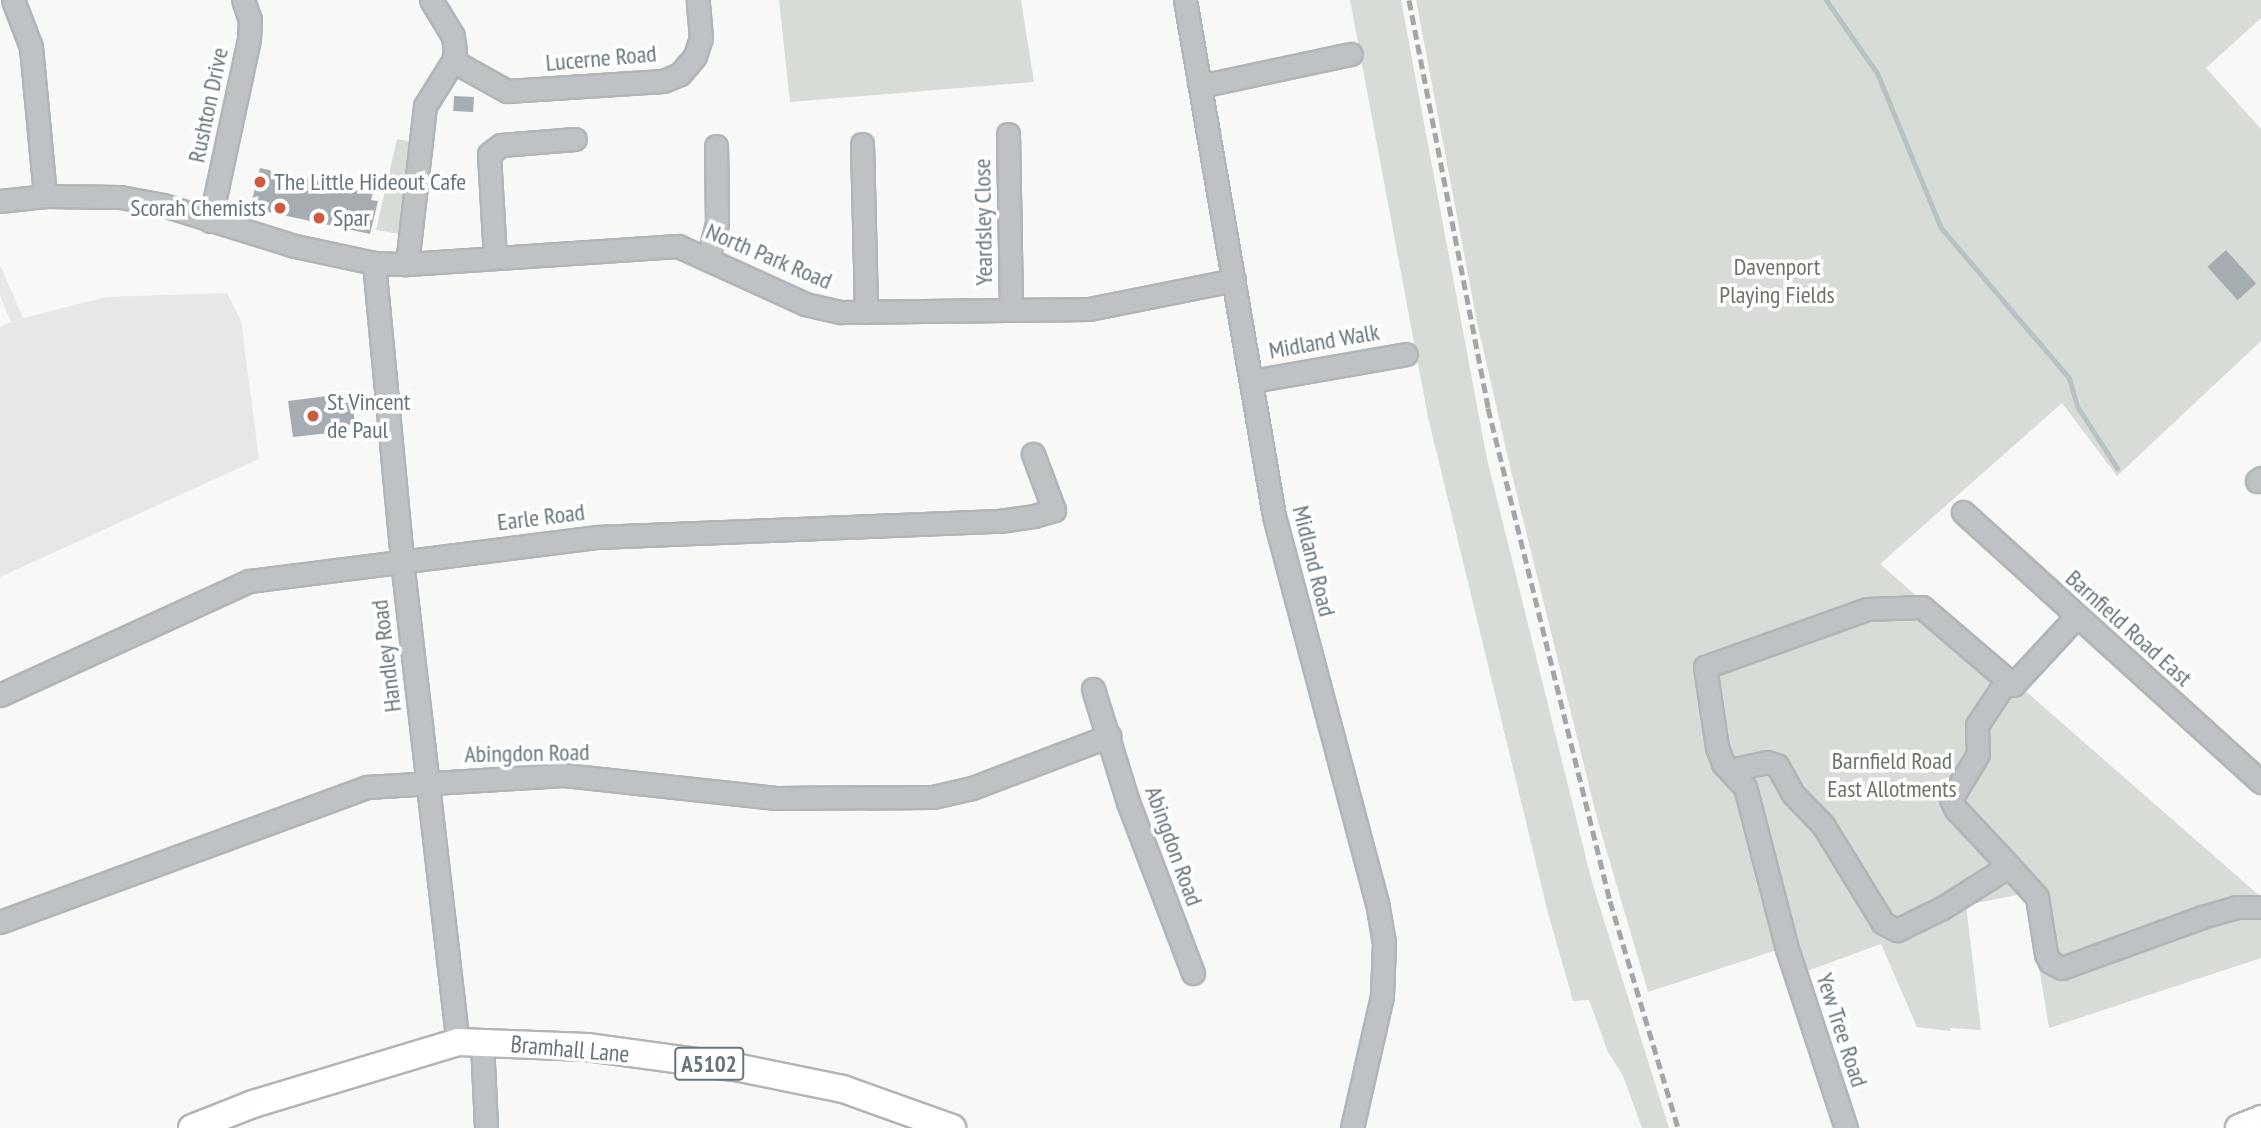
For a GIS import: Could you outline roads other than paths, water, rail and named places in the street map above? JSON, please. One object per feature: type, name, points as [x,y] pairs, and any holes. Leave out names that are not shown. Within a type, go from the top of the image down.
[{"type":"main road","name":"Bramhall Lane","points":[[192,1128],[253,1104],[470,1042],[587,1047],[740,1068],[843,1090],[952,1128]]},
{"type":"street","points":[[13,0],[31,47],[45,196]]},
{"type":"street","name":"Rushton Drive","points":[[210,221],[249,39],[250,19],[243,0]]},
{"type":"street","points":[[407,264],[425,106],[453,61],[455,49],[453,36],[431,0]]},
{"type":"street","name":"Lucerne Road","points":[[453,61],[508,91],[663,81],[680,74],[695,56],[701,38],[698,0]]},
{"type":"street","name":"Midland Road","points":[[1185,0],[1274,516],[1377,902],[1384,943],[1382,996],[1352,1128]]},
{"type":"street","points":[[1200,86],[1351,54]]},
{"type":"street","name":"Yeardsley Close","points":[[1008,134],[1011,309]]},
{"type":"street","points":[[495,258],[489,154],[501,145],[575,139]]},
{"type":"street","points":[[862,144],[866,312]]},
{"type":"street","points":[[708,259],[717,223],[716,146]]},
{"type":"street","name":"North Park Road","points":[[0,201],[45,196],[120,197],[163,205],[295,246],[374,263],[407,264],[678,246],[805,304],[825,310],[866,312],[1089,309],[1234,280]]},
{"type":"street","name":"Handley Road","points":[[374,263],[393,384],[402,561],[427,782],[486,1128]]},
{"type":"street","name":"Midland Walk","points":[[1252,381],[1406,354]]},
{"type":"street","name":"Earle Road","points":[[0,695],[249,582],[597,537],[999,521],[1034,516],[1054,510],[1033,454]]},
{"type":"street","name":"Barnfield Road East","points":[[1963,512],[2261,782]]},
{"type":"street","name":"Yew Tree Road","points":[[1846,1128],[1787,949],[1745,787],[1730,770],[1717,747],[1705,667],[1867,609],[1922,607],[2007,680]]},
{"type":"street","points":[[2077,616],[2012,685],[2007,680],[1978,724],[1978,754],[1951,799],[1955,808],[2037,897],[2046,954],[2050,962],[2062,968],[2202,917],[2237,907],[2261,907]]},
{"type":"street","name":"Abingdon Road","points":[[1093,689],[1128,802],[1193,973]]},
{"type":"street","name":"Abingdon Road","points":[[0,922],[367,787],[564,775],[776,798],[933,797],[972,788],[1109,736]]},
{"type":"street","points":[[1730,770],[1767,762],[1777,765],[1793,794],[1823,825],[1883,923],[1892,930],[1942,908],[2009,866]]},
{"type":"waterway","points":[[1826,0],[1877,73],[1941,228],[2069,378],[2077,406],[2117,468]]},
{"type":"railway","points":[[1409,0],[1488,408],[1610,901],[1678,1128]]},
{"type":"place","name":"The Little Hideout Cafe","points":[[260,182]]},
{"type":"place","name":"Scorah Chemists","points":[[280,208]]},
{"type":"place","name":"Spar","points":[[319,218]]},
{"type":"place","name":"St Vincent de Paul","points":[[313,416]]},
{"type":"park label","name":"Davenport Playing Fields","points":[[1777,281]]},
{"type":"park label","name":"Barnfield Road East Allotments","points":[[1892,775]]}]
